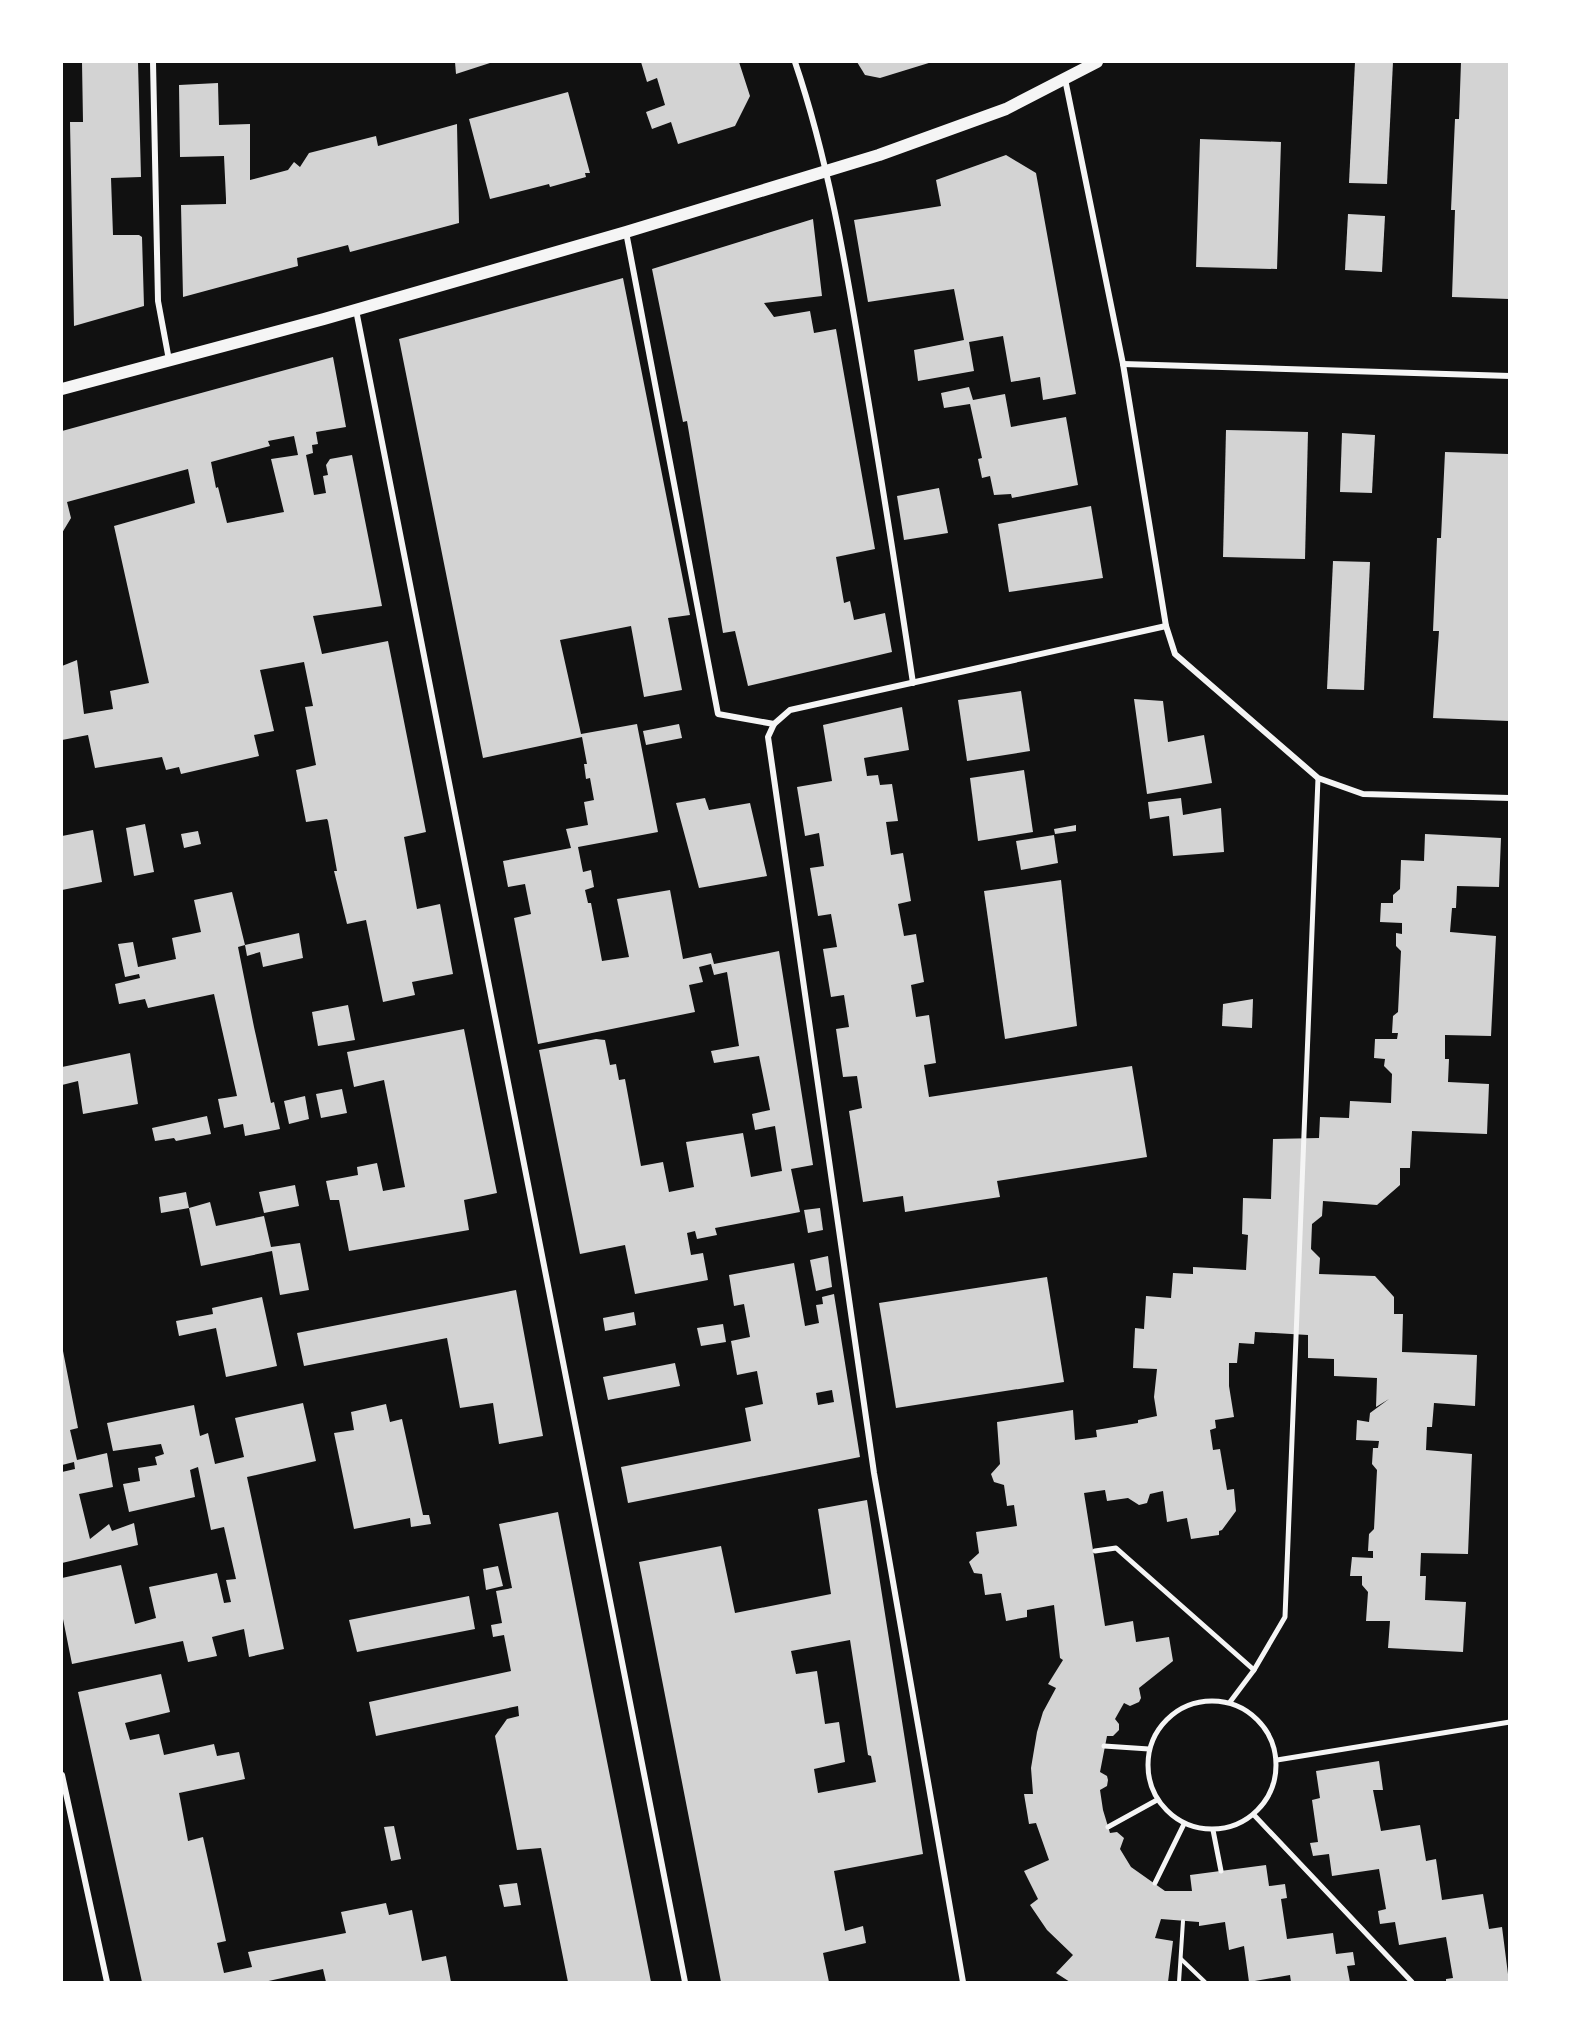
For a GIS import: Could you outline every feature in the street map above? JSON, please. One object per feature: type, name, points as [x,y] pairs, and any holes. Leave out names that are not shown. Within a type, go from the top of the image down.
[{"type":"main road","points":[[62,389],[627,232],[828,170],[1005,109],[1097,62]]},
{"type":"street","points":[[153,62],[158,301],[169,360]]},
{"type":"street","points":[[795,62],[812,109],[828,170],[887,512],[913,682]]},
{"type":"street","points":[[1065,79],[1123,363],[1166,626],[1175,654],[1318,778],[1364,794],[1509,798]]},
{"type":"street","points":[[627,232],[718,714],[774,723]]},
{"type":"street","points":[[356,309],[685,1983]]},
{"type":"street","points":[[1123,363],[1509,376]]},
{"type":"street","points":[[963,1983],[874,1473],[768,737],[774,723],[790,710],[1166,626]]},
{"type":"street","points":[[1230,1702],[1254,1670],[1285,1617],[1318,778]]},
{"type":"street","points":[[1095,1551],[1116,1548],[1254,1670]]},
{"type":"street","points":[[1204,1700],[1230,1702],[1254,1715],[1270,1735],[1277,1760],[1273,1790],[1254,1815],[1234,1827],[1213,1830],[1184,1824],[1169,1814],[1157,1800],[1148,1776],[1149,1749],[1160,1726],[1180,1708],[1204,1700]]},
{"type":"street","points":[[1277,1760],[1509,1722]]},
{"type":"street","points":[[1104,1746],[1149,1749]]},
{"type":"street","points":[[62,1775],[107,1983]]},
{"type":"street","points":[[1108,1827],[1157,1800]]},
{"type":"street","points":[[1254,1815],[1412,1983]]},
{"type":"street","points":[[1155,1883],[1184,1824]]},
{"type":"street","points":[[1213,1830],[1221,1871]]},
{"type":"path","points":[[1179,1983],[1183,1921]]},
{"type":"path","points":[[1181,1959],[1205,1983]]},
{"type":"building","points":[[82,62],[138,62],[141,177],[111,178],[113,235],[142,237],[144,306],[74,326],[70,122],[83,122]]},
{"type":"building","points":[[455,62],[493,62],[456,74]]},
{"type":"building","points":[[641,62],[739,62],[750,96],[735,126],[678,144],[671,122],[652,129],[646,112],[665,105],[657,78],[647,82]]},
{"type":"building","points":[[857,62],[932,62],[880,78],[865,75]]},
{"type":"building","points":[[1355,62],[1393,62],[1387,184],[1349,183]]},
{"type":"building","points":[[1461,62],[1509,62],[1509,299],[1452,297],[1455,210],[1451,210],[1455,119],[1459,119]]},
{"type":"building","points":[[218,83],[219,125],[250,124],[250,180],[288,170],[294,162],[300,167],[309,153],[376,136],[378,146],[457,124],[459,223],[350,252],[348,245],[297,258],[298,266],[183,297],[181,205],[226,204],[226,199],[224,156],[180,157],[179,85]]},
{"type":"building","points":[[568,92],[590,173],[585,173],[586,177],[550,187],[549,184],[490,199],[469,119]]},
{"type":"building","points":[[1200,139],[1281,142],[1277,269],[1196,267]]},
{"type":"building","points":[[1006,155],[1036,173],[1076,394],[1043,400],[1040,377],[1011,382],[1003,336],[969,342],[974,371],[918,381],[914,350],[964,340],[954,289],[868,302],[854,220],[941,206],[936,180]]},
{"type":"building","points":[[1348,214],[1385,216],[1382,272],[1345,270]]},
{"type":"building","points":[[813,219],[822,296],[764,303],[774,317],[810,311],[814,333],[836,329],[875,549],[836,557],[844,603],[850,601],[854,620],[885,613],[892,652],[748,686],[735,631],[723,633],[687,421],[683,422],[652,269]]},
{"type":"building","points":[[623,278],[690,615],[668,618],[682,690],[644,697],[631,626],[560,640],[581,734],[637,724],[658,832],[578,847],[583,872],[591,870],[594,887],[585,890],[588,903],[591,903],[602,961],[629,957],[617,899],[670,890],[683,959],[711,953],[714,964],[779,951],[813,1165],[791,1169],[800,1212],[715,1228],[717,1235],[697,1239],[695,1231],[687,1233],[691,1255],[703,1253],[708,1280],[635,1294],[625,1245],[580,1254],[539,1050],[596,1039],[605,1040],[610,1065],[616,1064],[619,1080],[625,1079],[641,1166],[663,1162],[669,1192],[694,1187],[686,1142],[743,1133],[751,1177],[782,1171],[775,1126],[755,1130],[752,1114],[770,1110],[759,1056],[714,1063],[711,1051],[739,1046],[727,972],[714,975],[711,964],[699,967],[703,982],[689,985],[695,1012],[538,1044],[514,918],[531,914],[525,884],[508,887],[503,861],[571,848],[566,829],[588,825],[584,802],[594,800],[590,778],[586,779],[584,764],[587,764],[582,737],[483,758],[399,339]]},
{"type":"building","points":[[333,357],[346,427],[316,432],[318,444],[312,445],[313,453],[306,455],[314,495],[326,493],[323,476],[328,475],[326,465],[330,459],[352,455],[382,606],[313,616],[322,654],[388,641],[426,832],[404,837],[417,909],[440,904],[453,974],[412,982],[415,995],[383,1002],[366,920],[347,924],[334,871],[337,871],[328,821],[327,819],[306,822],[296,770],[316,765],[305,707],[313,706],[304,662],[260,670],[274,731],[254,735],[259,756],[181,774],[179,767],[166,770],[162,757],[95,768],[88,735],[62,740],[62,666],[77,660],[84,714],[113,709],[110,691],[149,683],[114,526],[195,503],[188,469],[67,502],[71,518],[62,533],[62,431]],"holes":[[[294,436],[298,455],[271,459],[284,512],[227,523],[211,462],[270,446],[268,441]]]},
{"type":"building","points":[[969,387],[973,400],[1005,394],[1011,427],[1066,417],[1078,485],[1012,498],[1011,494],[994,495],[990,476],[982,478],[978,459],[982,458],[970,404],[944,408],[941,393]]},
{"type":"building","points":[[1226,430],[1308,432],[1305,559],[1223,557]]},
{"type":"building","points":[[1342,433],[1375,435],[1372,493],[1340,492]]},
{"type":"building","points":[[1445,452],[1509,454],[1509,721],[1433,718],[1439,631],[1433,631],[1437,538],[1441,538]]},
{"type":"building","points":[[939,488],[948,533],[904,540],[897,496]]},
{"type":"building","points":[[1091,506],[1103,578],[1009,592],[998,524]]},
{"type":"building","points":[[1333,561],[1370,562],[1364,690],[1327,689]]},
{"type":"building","points":[[1021,691],[1030,751],[967,761],[958,700]]},
{"type":"building","points":[[1134,699],[1163,701],[1168,742],[1204,735],[1212,783],[1147,794]]},
{"type":"building","points":[[902,707],[909,750],[864,758],[867,776],[878,775],[880,785],[892,784],[898,821],[886,822],[891,855],[903,853],[911,901],[898,904],[904,936],[916,934],[924,982],[911,985],[916,1017],[929,1015],[936,1063],[924,1065],[929,1097],[1132,1066],[1147,1157],[997,1181],[1000,1197],[905,1212],[903,1196],[863,1202],[849,1111],[862,1108],[857,1076],[843,1077],[836,1029],[849,1027],[844,995],[831,997],[823,949],[837,947],[831,914],[818,916],[810,868],[824,866],[819,833],[805,836],[797,787],[832,781],[823,725]]},
{"type":"building","points":[[679,724],[682,738],[646,745],[643,731]]},
{"type":"building","points":[[1024,770],[1033,832],[978,841],[970,778]]},
{"type":"building","points":[[705,798],[709,810],[750,803],[767,876],[699,888],[676,803]]},
{"type":"building","points":[[1181,798],[1183,815],[1221,808],[1224,852],[1173,856],[1169,816],[1150,819],[1148,802]]},
{"type":"building","points":[[145,824],[154,872],[134,876],[126,828]]},
{"type":"building","points":[[1076,825],[1076,831],[1055,834],[1054,829]]},
{"type":"building","points":[[93,830],[102,882],[62,890],[62,836]]},
{"type":"building","points":[[198,831],[201,844],[184,848],[181,834]]},
{"type":"building","points":[[1425,834],[1501,838],[1499,887],[1457,886],[1456,908],[1452,908],[1450,932],[1496,936],[1491,1036],[1445,1035],[1445,1059],[1449,1059],[1448,1082],[1489,1084],[1487,1134],[1412,1131],[1410,1168],[1400,1168],[1400,1185],[1377,1205],[1323,1201],[1322,1216],[1312,1224],[1311,1249],[1320,1258],[1319,1274],[1375,1276],[1394,1297],[1394,1314],[1403,1314],[1402,1352],[1477,1355],[1475,1406],[1434,1403],[1432,1427],[1427,1427],[1426,1450],[1472,1454],[1468,1554],[1421,1553],[1420,1576],[1426,1576],[1425,1600],[1466,1602],[1463,1652],[1388,1648],[1390,1621],[1366,1621],[1368,1592],[1362,1585],[1362,1576],[1350,1576],[1352,1557],[1373,1558],[1373,1551],[1368,1551],[1369,1534],[1374,1529],[1377,1470],[1372,1464],[1373,1448],[1378,1448],[1379,1441],[1356,1440],[1357,1420],[1369,1422],[1370,1413],[1389,1399],[1376,1407],[1377,1378],[1334,1376],[1334,1359],[1308,1358],[1308,1335],[1255,1332],[1254,1344],[1239,1343],[1237,1363],[1229,1363],[1229,1386],[1234,1417],[1215,1420],[1216,1428],[1210,1430],[1213,1450],[1220,1449],[1227,1490],[1234,1489],[1236,1511],[1219,1531],[1219,1535],[1191,1539],[1187,1518],[1167,1522],[1163,1491],[1150,1494],[1147,1503],[1139,1505],[1128,1498],[1107,1501],[1105,1490],[1084,1493],[1105,1626],[1133,1621],[1136,1642],[1169,1637],[1173,1661],[1139,1688],[1141,1698],[1139,1702],[1130,1706],[1124,1703],[1115,1719],[1119,1724],[1119,1730],[1113,1736],[1107,1736],[1100,1772],[1107,1776],[1108,1780],[1107,1786],[1100,1790],[1103,1810],[1110,1833],[1117,1832],[1124,1838],[1120,1849],[1131,1867],[1165,1891],[1192,1891],[1190,1875],[1266,1865],[1269,1886],[1285,1884],[1287,1898],[1281,1899],[1287,1939],[1333,1933],[1336,1954],[1353,1952],[1355,1965],[1347,1966],[1350,1982],[1291,1982],[1290,1975],[1249,1982],[1244,1946],[1229,1950],[1225,1922],[1199,1926],[1199,1922],[1161,1919],[1155,1938],[1173,1941],[1168,1982],[1070,1982],[1056,1973],[1073,1955],[1047,1930],[1030,1905],[1038,1899],[1024,1871],[1049,1860],[1036,1823],[1029,1824],[1024,1794],[1033,1794],[1031,1768],[1037,1732],[1043,1712],[1056,1688],[1048,1684],[1063,1660],[1060,1658],[1054,1605],[1027,1610],[1027,1617],[1006,1621],[1001,1593],[985,1595],[982,1574],[974,1573],[969,1562],[979,1553],[976,1532],[1017,1526],[1014,1505],[1007,1506],[1004,1485],[994,1482],[991,1474],[1000,1464],[997,1422],[1073,1410],[1075,1440],[1097,1437],[1096,1430],[1138,1423],[1138,1420],[1157,1416],[1154,1397],[1157,1369],[1133,1368],[1135,1328],[1144,1329],[1146,1296],[1171,1298],[1173,1273],[1193,1274],[1193,1267],[1246,1270],[1248,1235],[1242,1234],[1243,1198],[1271,1199],[1273,1139],[1319,1138],[1320,1117],[1349,1118],[1350,1101],[1391,1103],[1392,1074],[1384,1066],[1385,1059],[1374,1058],[1375,1039],[1397,1039],[1398,1033],[1392,1033],[1393,1016],[1398,1012],[1401,951],[1396,946],[1396,933],[1402,934],[1402,923],[1380,922],[1381,903],[1393,903],[1393,895],[1400,889],[1401,860],[1424,861]]},
{"type":"building","points":[[1054,835],[1058,863],[1021,870],[1016,841]]},
{"type":"building","points":[[1061,880],[1077,1026],[1005,1039],[984,891]]},
{"type":"building","points":[[232,892],[245,945],[238,947],[254,1027],[271,1103],[274,1102],[280,1129],[245,1136],[243,1124],[224,1128],[218,1099],[237,1096],[214,994],[148,1008],[145,999],[119,1004],[115,984],[140,978],[139,974],[125,977],[118,944],[133,942],[138,967],[176,959],[172,938],[201,932],[194,900]]},
{"type":"building","points":[[299,933],[303,958],[263,967],[260,952],[247,956],[245,945]]},
{"type":"building","points":[[1253,999],[1252,1028],[1222,1026],[1223,1004]]},
{"type":"building","points":[[348,1005],[355,1040],[318,1046],[312,1012]]},
{"type":"building","points":[[464,1029],[497,1193],[464,1200],[469,1230],[349,1251],[339,1200],[330,1200],[326,1181],[358,1175],[357,1167],[377,1163],[383,1191],[405,1187],[384,1080],[354,1087],[347,1052]]},
{"type":"building","points":[[130,1053],[138,1104],[83,1114],[78,1081],[62,1085],[62,1067]]},
{"type":"building","points":[[342,1089],[347,1113],[321,1118],[316,1094]]},
{"type":"building","points":[[305,1096],[309,1119],[289,1124],[284,1101]]},
{"type":"building","points":[[207,1116],[211,1134],[176,1141],[174,1138],[155,1141],[152,1128]]},
{"type":"building","points":[[295,1185],[299,1206],[264,1213],[259,1192]]},
{"type":"building","points":[[186,1192],[189,1208],[161,1213],[159,1197]]},
{"type":"building","points":[[210,1202],[216,1226],[264,1216],[271,1247],[300,1243],[309,1290],[280,1295],[272,1251],[201,1266],[189,1208]]},
{"type":"building","points":[[820,1208],[823,1230],[808,1233],[804,1210]]},
{"type":"building","points":[[828,1256],[832,1287],[816,1291],[810,1260]]},
{"type":"building","points":[[794,1263],[805,1326],[819,1323],[816,1305],[823,1304],[822,1297],[834,1294],[860,1457],[628,1503],[621,1467],[751,1441],[745,1408],[763,1404],[757,1371],[737,1375],[731,1341],[750,1337],[744,1304],[734,1306],[729,1275]],"holes":[[[832,1390],[834,1402],[818,1405],[816,1393]]]},
{"type":"building","points":[[1047,1277],[1064,1382],[896,1408],[879,1303]]},
{"type":"building","points":[[516,1290],[543,1436],[499,1444],[493,1403],[460,1408],[447,1338],[304,1366],[297,1333]]},
{"type":"building","points":[[262,1297],[277,1366],[226,1377],[216,1328],[179,1336],[176,1321],[213,1314],[212,1308]]},
{"type":"building","points":[[634,1312],[636,1325],[605,1331],[603,1318]]},
{"type":"building","points":[[723,1324],[726,1342],[701,1346],[697,1328]]},
{"type":"building","points":[[63,1351],[78,1428],[70,1430],[77,1460],[107,1453],[113,1487],[79,1494],[90,1539],[109,1524],[112,1531],[134,1523],[138,1545],[62,1563],[62,1472],[75,1469],[74,1462],[62,1465]]},
{"type":"building","points":[[675,1363],[680,1386],[608,1400],[603,1377]]},
{"type":"building","points":[[303,1403],[316,1461],[247,1477],[284,1649],[249,1657],[244,1629],[212,1637],[217,1656],[188,1662],[183,1641],[72,1664],[62,1614],[62,1578],[121,1565],[135,1624],[156,1618],[149,1587],[217,1573],[224,1603],[231,1602],[226,1580],[236,1579],[224,1527],[211,1530],[198,1467],[190,1470],[195,1497],[129,1512],[123,1484],[140,1481],[138,1468],[157,1465],[155,1457],[164,1454],[161,1444],[113,1451],[107,1423],[194,1405],[200,1436],[208,1433],[215,1464],[244,1457],[235,1418]]},
{"type":"building","points":[[386,1404],[390,1422],[402,1419],[423,1515],[429,1515],[431,1524],[411,1527],[410,1518],[354,1529],[334,1433],[354,1430],[351,1412]]},
{"type":"building","points":[[867,1500],[923,1854],[834,1871],[845,1931],[863,1926],[866,1943],[823,1953],[829,1982],[721,1982],[639,1562],[721,1546],[735,1613],[831,1594],[818,1509]],"holes":[[[850,1640],[868,1755],[871,1756],[876,1782],[818,1793],[814,1769],[845,1762],[839,1722],[825,1724],[817,1671],[796,1674],[791,1651]]]},
{"type":"building","points":[[558,1512],[651,1982],[568,1982],[541,1848],[517,1850],[495,1736],[507,1719],[519,1716],[518,1706],[376,1736],[369,1702],[511,1671],[504,1635],[493,1637],[491,1625],[502,1623],[496,1591],[512,1588],[499,1524]]},
{"type":"building","points":[[498,1566],[503,1586],[486,1590],[483,1569]]},
{"type":"building","points":[[469,1596],[475,1629],[357,1652],[349,1620]]},
{"type":"building","points":[[161,1674],[170,1712],[125,1723],[130,1740],[159,1734],[164,1755],[214,1744],[217,1756],[239,1752],[245,1779],[179,1793],[188,1841],[203,1837],[226,1941],[217,1943],[224,1973],[252,1967],[248,1952],[346,1933],[341,1912],[386,1903],[389,1915],[412,1910],[422,1961],[446,1956],[451,1982],[326,1982],[323,1969],[264,1982],[142,1982],[78,1692]]},
{"type":"building","points":[[1379,1761],[1383,1790],[1373,1790],[1381,1831],[1420,1825],[1426,1861],[1436,1859],[1442,1900],[1483,1894],[1489,1929],[1502,1927],[1509,1982],[1446,1982],[1446,1979],[1453,1978],[1446,1937],[1399,1945],[1395,1922],[1380,1924],[1378,1911],[1386,1909],[1379,1869],[1332,1876],[1329,1854],[1313,1856],[1310,1843],[1318,1842],[1312,1800],[1320,1798],[1316,1771]]},
{"type":"building","points":[[394,1826],[401,1859],[391,1861],[384,1827]]},
{"type":"building","points":[[517,1883],[521,1905],[504,1907],[499,1885]]}]
